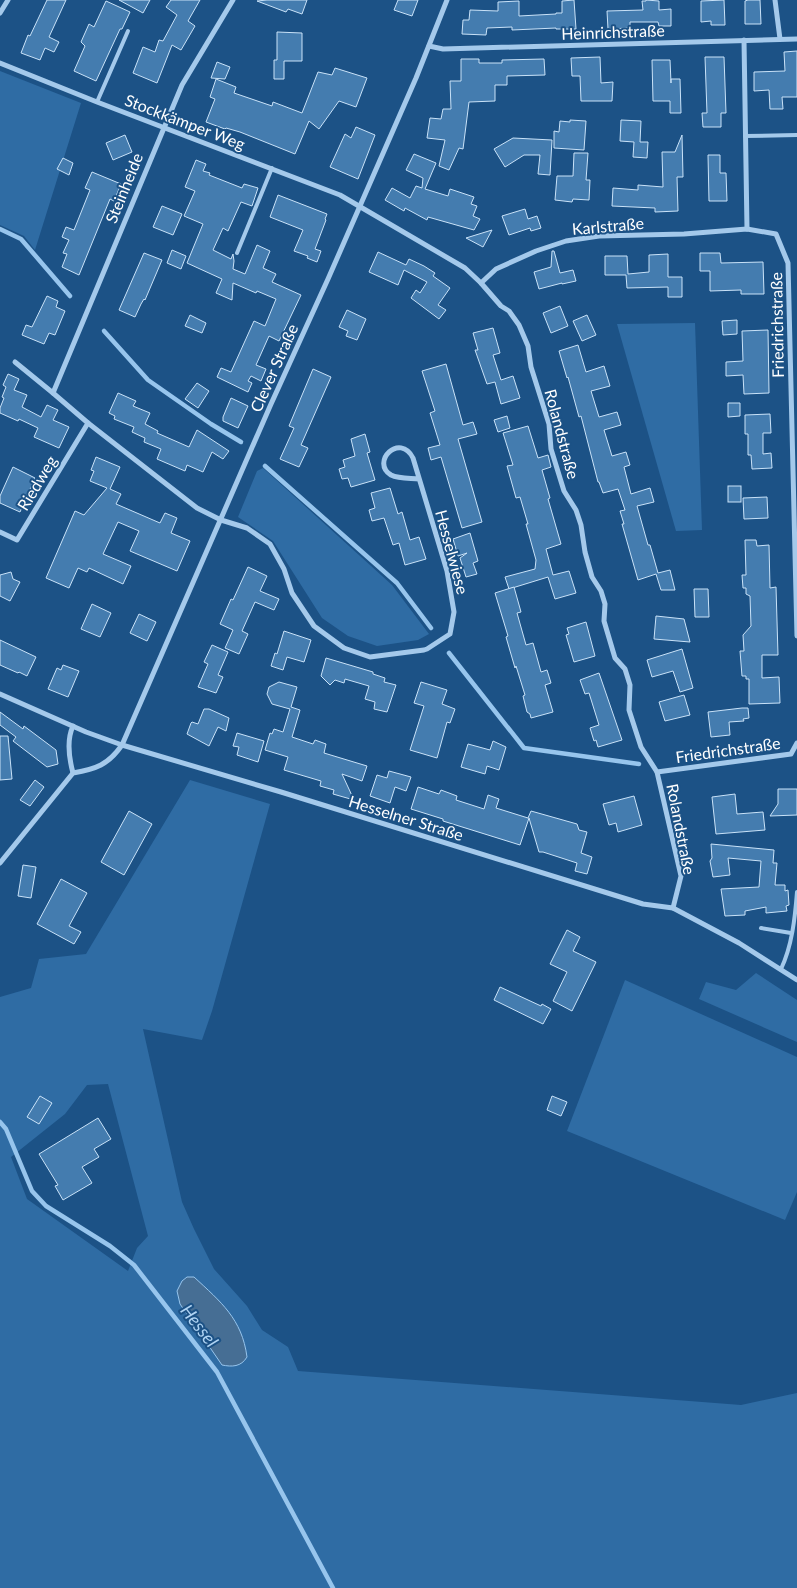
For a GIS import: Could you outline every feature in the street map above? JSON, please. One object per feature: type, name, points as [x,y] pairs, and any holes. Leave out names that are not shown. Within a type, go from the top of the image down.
[{"type":"street","points":[[0,13],[8,0]]},
{"type":"street","name":"Steinheide","points":[[53,393],[182,85],[231,0]]},
{"type":"street","name":"Clever Straße","points":[[122,745],[222,520],[268,411],[328,279],[447,0]]},
{"type":"street","points":[[775,0],[780,40]]},
{"type":"street","name":"Heinrichstraße","points":[[429,46],[443,49],[797,39]]},
{"type":"street","points":[[744,40],[746,229]]},
{"type":"street","name":"Stockkämper Weg","points":[[0,63],[340,195],[359,206]]},
{"type":"street","name":"Rolandstraße","points":[[359,206],[465,268],[482,283],[501,306],[509,311],[525,336],[531,367],[549,424],[551,449],[564,491],[576,510],[592,577],[601,591],[605,604],[604,621],[614,658],[626,669],[630,685],[629,710],[641,747],[657,772],[680,876],[673,908]]},
{"type":"street","name":"Karlstraße","points":[[482,283],[496,268],[536,250],[566,241],[599,236],[684,234],[746,229]]},
{"type":"street","name":"Friedrichstraße","points":[[746,229],[776,234],[788,263],[796,526],[797,636]]},
{"type":"street","points":[[15,362],[88,423],[197,508],[222,520]]},
{"type":"street","name":"Riedweg","points":[[0,532],[17,540],[88,423]]},
{"type":"street","name":"Hesselwiese","points":[[222,520],[247,528],[270,544],[284,569],[292,592],[314,626],[344,648],[370,657],[427,650],[450,634],[454,612],[447,571],[413,458],[408,451],[400,448],[387,453],[384,462],[386,470],[390,474],[398,477],[419,479]]},
{"type":"street","name":"Hesselner Straße","points":[[0,694],[122,745],[281,792],[634,902],[673,908],[739,943],[797,980]]},
{"type":"street","points":[[73,726],[70,732],[69,756],[73,773]]},
{"type":"street","name":"Friedrichstraße","points":[[657,772],[791,754],[797,743]]},
{"type":"street","points":[[0,863],[73,773],[94,770],[112,758],[122,745]]},
{"type":"lane","points":[[97,102],[128,31]]},
{"type":"lane","points":[[745,136],[797,135]]},
{"type":"lane","points":[[237,253],[272,168]]},
{"type":"lane","points":[[780,969],[787,957],[795,916],[797,892]]},
{"type":"lane","points":[[761,928],[791,932]]},
{"type":"shaded area","points":[[0,71],[81,103],[35,250],[24,236],[0,225]]},
{"type":"shaded area","points":[[695,323],[702,530],[676,531],[617,324]]},
{"type":"shaded area","points":[[263,468],[392,585],[429,634],[418,640],[377,646],[348,636],[322,618],[273,541],[238,517],[257,471]]},
{"type":"shaded area","points":[[190,780],[270,804],[212,1011],[202,1040],[143,1029],[182,1202],[214,1269],[247,1306],[262,1330],[288,1347],[298,1371],[741,1405],[797,1393],[797,1588],[0,1588],[0,997],[31,988],[39,959],[86,954]],"holes":[[[108,1084],[148,1236],[137,1248],[128,1271],[27,1199],[11,1157],[65,1114],[87,1085]]]},
{"type":"shaded area","points":[[756,973],[797,1000],[797,1042],[699,999],[706,982],[736,990]]},
{"type":"shaded area","points":[[625,980],[797,1057],[797,1192],[785,1220],[567,1131]]},
{"type":"water","points":[[187,1277],[194,1277],[229,1312],[244,1344],[247,1357],[242,1363],[233,1366],[222,1365],[180,1304],[177,1291],[182,1281]]},
{"type":"building","points":[[47,0],[66,0],[49,37],[59,42],[54,52],[45,48],[40,60],[21,53],[28,35],[30,36]]},
{"type":"building","points":[[119,0],[150,0],[143,13]]},
{"type":"building","points":[[171,0],[200,0],[188,21],[195,26],[181,50],[172,45],[157,83],[133,73],[143,47],[155,52],[159,40],[163,41],[177,15],[166,7]]},
{"type":"building","points":[[307,0],[302,14],[288,9],[286,12],[257,1]]},
{"type":"building","points":[[398,0],[418,0],[412,16],[394,10]]},
{"type":"building","points":[[574,0],[576,29],[512,30],[512,27],[487,28],[486,35],[462,34],[463,20],[469,20],[470,10],[498,11],[498,2],[519,1],[519,16],[556,14],[562,13],[562,1]]},
{"type":"building","points":[[724,0],[725,25],[711,25],[711,21],[701,22],[701,1]]},
{"type":"building","points":[[760,0],[761,24],[745,24],[745,1]]},
{"type":"building","points":[[106,1],[130,12],[96,81],[74,71],[85,46],[81,42],[89,24],[94,27]]},
{"type":"building","points":[[642,1],[659,1],[659,10],[671,9],[671,26],[659,26],[658,22],[630,22],[630,28],[608,29],[607,11],[643,10]]},
{"type":"building","points":[[277,32],[302,33],[302,61],[284,61],[284,79],[274,79],[274,60],[277,60]]},
{"type":"building","points":[[797,51],[797,97],[782,97],[783,109],[770,109],[769,90],[754,91],[754,72],[785,71],[784,52]]},
{"type":"building","points":[[600,57],[601,83],[613,82],[612,101],[581,101],[580,76],[572,76],[571,58]]},
{"type":"building","points":[[705,57],[724,57],[726,113],[721,113],[721,127],[703,127],[702,113],[707,113]]},
{"type":"building","points":[[461,59],[479,59],[479,63],[502,63],[502,60],[544,59],[545,75],[507,76],[507,85],[495,85],[495,101],[469,102],[463,149],[459,148],[449,170],[439,166],[445,140],[427,138],[430,118],[441,119],[443,109],[451,109],[450,81],[461,81]]},
{"type":"building","points":[[652,60],[670,60],[671,83],[671,79],[680,79],[681,113],[670,113],[670,101],[653,101]]},
{"type":"building","points":[[217,62],[230,67],[225,79],[211,78]]},
{"type":"building","points":[[335,68],[367,78],[356,107],[339,101],[319,129],[309,121],[295,154],[240,132],[206,122],[215,99],[210,97],[216,79],[236,87],[234,93],[272,106],[273,102],[302,113],[318,72],[332,75]]},
{"type":"building","points":[[570,120],[586,121],[584,150],[554,148],[554,131],[559,132],[560,121],[570,122]]},
{"type":"building","points":[[621,120],[641,121],[640,142],[648,142],[647,158],[633,157],[634,142],[620,141]]},
{"type":"building","points":[[356,127],[375,135],[358,179],[330,167],[345,134],[351,138]]},
{"type":"building","points":[[125,135],[132,152],[113,160],[106,143]]},
{"type":"building","points":[[682,135],[683,177],[677,177],[678,211],[655,212],[655,208],[612,206],[613,188],[638,190],[638,185],[663,187],[662,152],[675,152]]},
{"type":"building","points":[[513,138],[552,140],[550,175],[538,174],[540,155],[524,155],[505,167],[494,149]]},
{"type":"building","points":[[574,153],[588,153],[586,180],[590,180],[589,200],[573,199],[572,202],[555,200],[557,176],[573,176]]},
{"type":"building","points":[[414,154],[436,163],[425,189],[448,196],[450,189],[474,197],[471,204],[477,206],[473,216],[480,219],[474,230],[428,217],[427,220],[405,208],[404,211],[385,200],[392,188],[410,198],[416,186],[422,188],[423,178],[406,170]]},
{"type":"building","points":[[708,155],[720,155],[720,173],[726,173],[727,201],[709,201]]},
{"type":"building","points":[[63,158],[73,163],[69,175],[57,169]]},
{"type":"building","points":[[196,160],[206,164],[203,171],[210,173],[209,175],[242,188],[244,184],[258,188],[252,206],[241,202],[228,231],[223,228],[213,250],[231,259],[233,254],[233,269],[245,274],[257,245],[270,251],[263,268],[276,274],[272,282],[301,295],[279,341],[269,336],[256,365],[266,369],[261,381],[251,376],[248,381],[252,383],[248,392],[217,377],[221,368],[231,372],[254,321],[265,326],[276,299],[233,283],[232,300],[216,293],[222,279],[187,263],[203,224],[184,216],[195,191],[185,187]]},
{"type":"building","points":[[92,172],[121,184],[114,201],[110,199],[79,275],[62,267],[67,254],[63,253],[69,240],[62,237],[66,227],[74,230],[90,190],[85,188]]},
{"type":"building","points":[[278,195],[327,214],[315,249],[321,251],[317,262],[307,258],[308,256],[294,251],[303,230],[270,217]]},
{"type":"building","points":[[162,206],[182,214],[173,235],[153,227]]},
{"type":"building","points":[[525,209],[528,219],[537,216],[541,228],[531,231],[530,228],[509,235],[502,216]]},
{"type":"building","points":[[492,230],[483,247],[466,238]]},
{"type":"building","points":[[172,250],[186,256],[181,269],[167,263]]},
{"type":"building","points":[[552,251],[554,251],[560,273],[573,270],[576,281],[539,289],[534,272],[551,267]]},
{"type":"building","points":[[378,252],[406,265],[409,259],[424,266],[435,273],[433,276],[450,288],[438,305],[446,310],[439,319],[411,298],[416,290],[420,293],[427,282],[404,270],[398,285],[369,272]]},
{"type":"building","points":[[144,253],[162,260],[145,300],[135,317],[119,310]]},
{"type":"building","points":[[700,253],[720,253],[721,263],[763,262],[764,294],[741,294],[741,290],[710,291],[710,271],[700,271]]},
{"type":"building","points":[[668,254],[668,277],[682,277],[682,297],[668,297],[668,287],[627,288],[626,275],[605,275],[605,256],[627,256],[628,274],[649,272],[649,255]]},
{"type":"building","points":[[47,296],[58,301],[56,307],[65,311],[55,335],[49,333],[44,344],[22,335],[26,325],[32,327]]},
{"type":"building","points":[[560,306],[568,326],[551,333],[543,313]]},
{"type":"building","points":[[347,310],[366,319],[357,340],[346,336],[348,331],[339,327]]},
{"type":"building","points":[[190,315],[206,323],[202,333],[185,326]]},
{"type":"building","points":[[587,315],[596,335],[582,341],[573,321]]},
{"type":"building","points":[[737,320],[737,334],[723,335],[722,321]]},
{"type":"building","points":[[493,328],[500,353],[493,355],[501,380],[513,376],[520,398],[501,404],[495,382],[487,384],[475,350],[478,350],[473,333]]},
{"type":"building","points":[[768,330],[769,393],[744,394],[743,375],[726,376],[726,362],[743,361],[742,331]]},
{"type":"building","points":[[578,345],[586,372],[604,366],[610,386],[591,391],[599,417],[617,412],[621,425],[604,430],[612,456],[626,452],[630,465],[624,467],[631,494],[650,488],[654,502],[637,506],[658,573],[670,570],[675,590],[661,590],[656,574],[638,580],[622,524],[624,524],[620,511],[625,510],[618,489],[603,493],[598,482],[581,416],[579,417],[559,351]]},
{"type":"building","points":[[446,364],[463,425],[473,422],[477,434],[458,439],[482,522],[462,528],[441,457],[431,460],[428,448],[440,445],[430,413],[435,411],[422,371]]},
{"type":"building","points":[[313,369],[331,377],[301,445],[308,448],[299,467],[280,459],[294,428],[289,426]]},
{"type":"building","points":[[8,374],[19,379],[14,390],[27,395],[22,407],[41,417],[47,405],[58,410],[53,420],[69,427],[59,448],[34,437],[38,428],[0,413],[4,398],[2,397],[6,387],[3,385]]},
{"type":"building","points":[[197,383],[209,391],[198,408],[185,399]]},
{"type":"building","points":[[118,393],[136,401],[133,406],[150,413],[145,424],[158,431],[157,433],[189,447],[197,430],[229,451],[223,459],[212,452],[203,472],[187,465],[185,471],[157,459],[161,449],[144,442],[145,438],[132,432],[134,427],[114,419],[115,416],[109,413]]},
{"type":"building","points":[[231,398],[248,406],[238,428],[223,421]]},
{"type":"building","points":[[728,403],[740,403],[740,416],[728,417]]},
{"type":"building","points":[[770,414],[771,433],[763,433],[763,454],[771,453],[772,468],[752,469],[751,455],[748,455],[748,434],[745,434],[745,415]]},
{"type":"building","points":[[507,416],[510,428],[498,432],[494,420]]},
{"type":"building","points":[[528,426],[538,458],[548,455],[551,467],[542,470],[561,544],[546,549],[553,575],[569,571],[576,593],[555,599],[548,577],[509,589],[505,577],[535,569],[536,560],[526,524],[528,524],[520,497],[516,498],[507,466],[513,465],[503,433]]},
{"type":"building","points":[[365,434],[370,452],[367,453],[375,480],[351,487],[348,478],[342,479],[339,469],[345,467],[343,460],[355,456],[351,439]]},
{"type":"building","points":[[96,457],[120,467],[110,489],[121,494],[116,504],[160,523],[165,513],[177,518],[171,533],[190,541],[177,571],[130,551],[139,531],[118,522],[103,554],[131,566],[123,584],[89,568],[87,572],[78,568],[69,588],[46,578],[75,511],[84,515],[107,488],[90,481],[94,471],[91,470]]},
{"type":"building","points":[[13,467],[35,478],[20,512],[0,503],[0,496]]},
{"type":"building","points":[[728,486],[741,486],[741,502],[728,502]]},
{"type":"building","points":[[390,488],[398,514],[402,512],[410,540],[419,537],[426,559],[405,565],[399,543],[393,545],[384,518],[372,521],[369,510],[375,508],[371,493]]},
{"type":"building","points":[[767,497],[768,518],[744,519],[743,498]]},
{"type":"building","points":[[470,533],[478,561],[473,563],[477,574],[466,577],[460,558],[467,553],[458,556],[453,539]]},
{"type":"building","points":[[745,540],[756,540],[757,546],[769,545],[770,588],[776,587],[778,655],[762,655],[762,678],[779,677],[780,703],[749,704],[749,679],[746,679],[746,676],[742,676],[740,651],[744,651],[743,635],[751,626],[750,596],[746,594],[746,588],[743,588],[742,575],[746,575]]},
{"type":"building","points":[[248,567],[267,576],[260,591],[279,599],[274,610],[255,602],[242,631],[248,634],[239,654],[225,648],[233,630],[220,624]]},
{"type":"building","points":[[11,572],[13,579],[20,582],[10,601],[0,596],[0,575]]},
{"type":"building","points":[[514,587],[521,612],[517,613],[526,645],[533,643],[541,672],[547,670],[551,683],[545,685],[553,712],[531,718],[527,712],[523,696],[525,695],[516,666],[515,668],[495,593]]},
{"type":"building","points":[[694,589],[708,589],[709,617],[695,617]]},
{"type":"building","points":[[92,604],[111,613],[100,637],[81,629]]},
{"type":"building","points":[[139,614],[156,622],[147,641],[130,633]]},
{"type":"building","points":[[656,616],[684,619],[690,642],[654,639]]},
{"type":"building","points":[[586,622],[595,656],[574,662],[566,635],[569,634],[567,628]]},
{"type":"building","points":[[284,631],[311,640],[304,662],[287,657],[283,670],[271,666]]},
{"type":"building","points":[[0,640],[36,657],[27,676],[0,665]]},
{"type":"building","points":[[212,645],[228,652],[218,675],[223,677],[216,693],[198,687],[208,664],[204,662]]},
{"type":"building","points":[[682,649],[693,688],[680,692],[673,671],[652,677],[647,660]]},
{"type":"building","points":[[326,658],[373,672],[373,674],[385,678],[384,682],[396,685],[387,712],[374,709],[375,702],[365,699],[369,686],[345,679],[344,683],[335,680],[330,685],[321,676]]},
{"type":"building","points":[[63,665],[79,671],[68,697],[48,689],[57,668],[61,670]]},
{"type":"building","points":[[599,673],[622,740],[598,747],[590,728],[599,725],[589,693],[585,694],[580,680]]},
{"type":"building","points":[[279,682],[297,687],[291,707],[300,710],[292,737],[313,744],[315,740],[326,744],[324,753],[367,766],[362,781],[342,774],[354,800],[333,794],[334,790],[320,786],[321,781],[284,770],[288,757],[265,750],[270,733],[272,734],[274,729],[283,732],[290,709],[272,704],[267,694],[269,687]]},
{"type":"building","points":[[421,682],[447,690],[442,704],[455,709],[450,723],[447,722],[437,758],[410,750],[424,706],[414,703]]},
{"type":"building","points":[[684,695],[690,715],[665,721],[659,702]]},
{"type":"building","points":[[748,708],[749,718],[743,719],[744,721],[729,722],[730,735],[711,737],[708,712]]},
{"type":"building","points":[[204,709],[209,709],[229,718],[226,731],[218,727],[209,746],[187,734],[192,722],[198,724]]},
{"type":"building","points":[[0,712],[23,729],[24,726],[56,750],[58,764],[47,767],[13,741],[16,737],[0,725]]},
{"type":"building","points":[[237,733],[264,741],[258,762],[237,755],[239,747],[233,746]]},
{"type":"building","points":[[0,736],[8,736],[12,779],[0,780]]},
{"type":"building","points":[[493,741],[506,747],[499,770],[487,766],[485,774],[461,767],[468,744],[490,750]]},
{"type":"building","points":[[389,771],[411,777],[406,791],[395,787],[390,803],[370,796],[377,775],[387,778]]},
{"type":"building","points":[[35,780],[44,787],[30,806],[20,800]]},
{"type":"building","points":[[418,787],[439,794],[441,790],[457,796],[456,800],[484,809],[488,795],[499,799],[496,808],[528,818],[531,811],[577,824],[579,830],[587,832],[581,853],[592,857],[587,874],[575,871],[577,863],[539,852],[529,818],[520,845],[411,809]]},
{"type":"building","points":[[778,789],[797,789],[797,815],[770,816],[778,804]]},
{"type":"building","points":[[735,794],[737,814],[763,812],[765,830],[716,834],[712,797]]},
{"type":"building","points":[[634,796],[642,825],[618,832],[616,823],[609,825],[603,804]]},
{"type":"building","points":[[129,811],[152,824],[124,875],[101,862]]},
{"type":"building","points":[[711,844],[774,850],[773,863],[777,863],[775,885],[785,885],[785,891],[788,890],[789,905],[786,906],[787,911],[766,913],[766,907],[745,911],[745,915],[725,916],[721,889],[759,887],[761,861],[728,858],[730,875],[713,877],[710,861],[712,858]]},
{"type":"building","points":[[23,865],[36,867],[31,898],[18,896]]},
{"type":"building","points":[[61,879],[87,893],[69,926],[81,932],[74,944],[37,924]]},
{"type":"building","points":[[567,930],[580,937],[573,951],[596,962],[572,1011],[553,1001],[567,972],[550,964]]},
{"type":"building","points":[[500,987],[551,1009],[543,1024],[494,1000]]},
{"type":"building","points":[[40,1096],[52,1103],[39,1124],[27,1117]]},
{"type":"building","points":[[552,1096],[567,1102],[561,1116],[547,1110]]},
{"type":"building","points":[[98,1118],[111,1139],[94,1149],[99,1157],[82,1167],[92,1183],[63,1200],[55,1186],[58,1185],[39,1154]]},
{"type":"waterway","points":[[0,229],[21,239],[70,296]]},
{"type":"waterway","points":[[104,331],[148,380],[211,424],[241,442]]},
{"type":"waterway","points":[[265,466],[397,583],[431,628]]},
{"type":"waterway","points":[[449,653],[524,748],[639,764]]},
{"type":"waterway","name":"Hessel","points":[[0,1122],[6,1129],[32,1191],[46,1206],[110,1246],[134,1265],[217,1372],[333,1588]]}]
